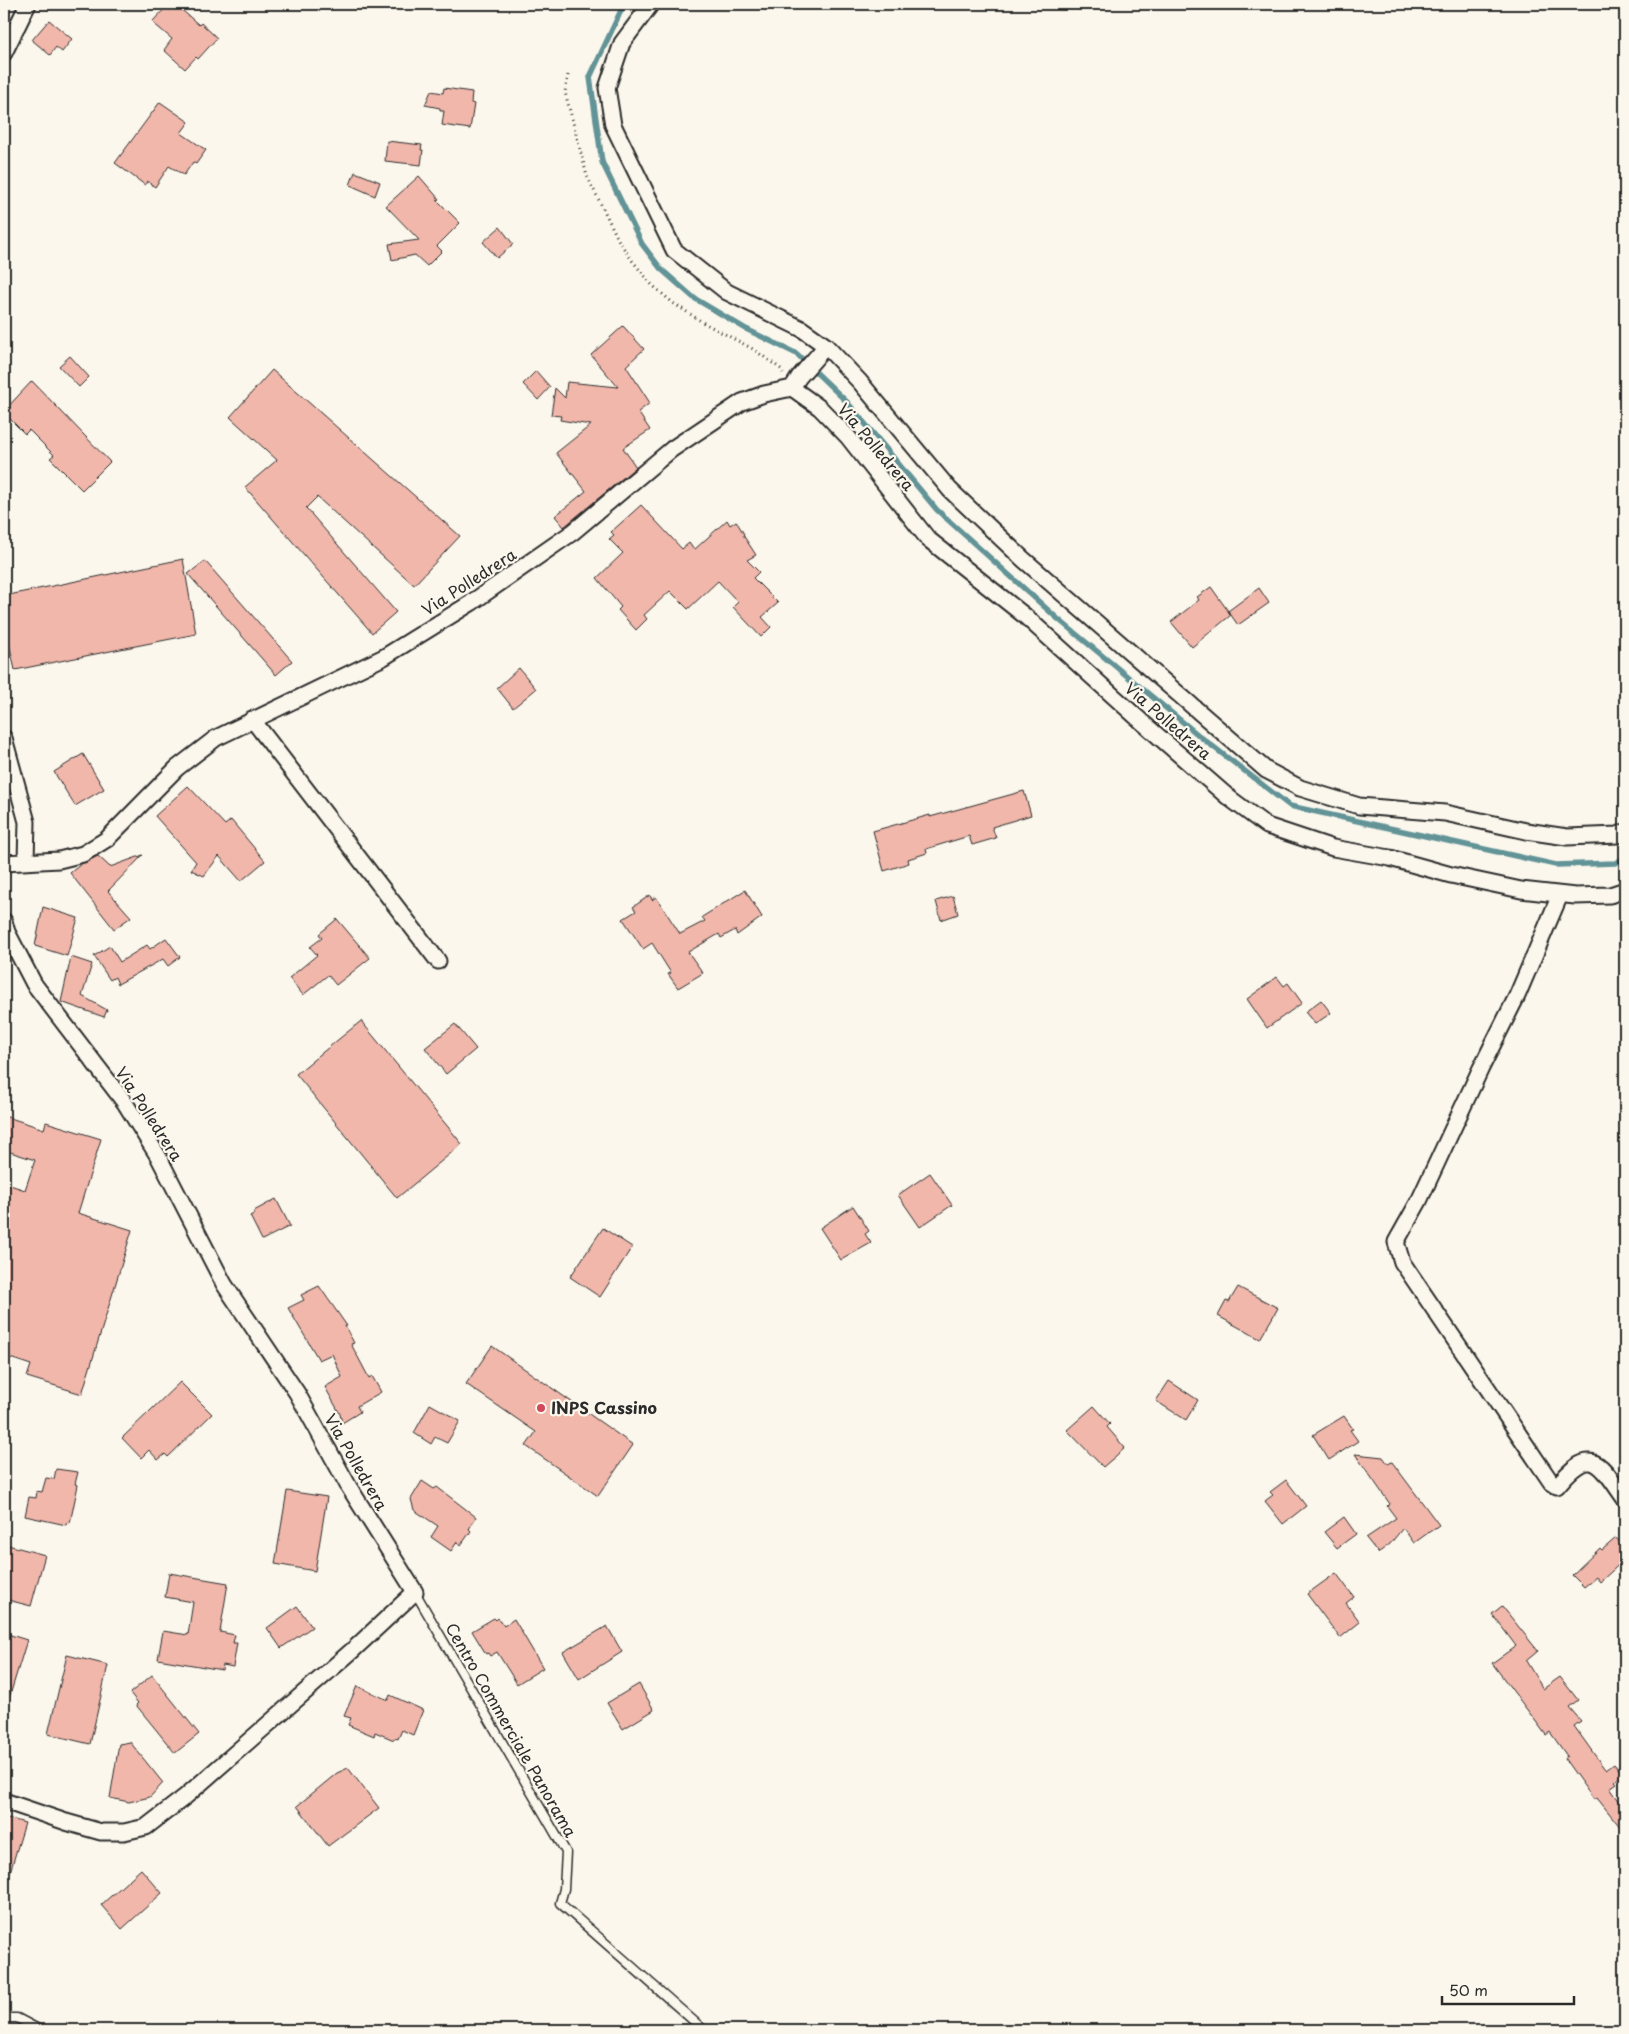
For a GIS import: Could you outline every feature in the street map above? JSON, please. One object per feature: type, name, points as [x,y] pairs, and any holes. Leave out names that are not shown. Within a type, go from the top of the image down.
[{"type":"street","points":[[4,53],[28,4]]},
{"type":"street","points":[[652,4],[622,43],[607,88],[612,126],[674,250],[727,292],[802,329],[860,382],[950,490],[1023,559],[1266,770],[1300,788],[1359,806],[1445,813],[1526,831],[1567,837],[1618,835],[1625,832]]},
{"type":"street","points":[[795,383],[824,349]]},
{"type":"street","name":"Via Polledrera","points":[[4,863],[26,860],[59,860],[83,854],[108,839],[177,768],[216,738],[384,657],[471,603],[558,543],[672,449],[742,402],[795,383],[848,437],[928,539],[1025,616],[1228,797],[1267,826],[1333,848],[1390,858],[1459,877],[1521,890],[1560,895],[1610,895],[1625,890]]},
{"type":"street","points":[[252,719],[438,961]]},
{"type":"street","points":[[4,738],[26,822],[26,860]]},
{"type":"street","points":[[1560,895],[1517,996],[1481,1068],[1419,1202],[1396,1242],[1402,1262],[1551,1482],[1557,1486],[1571,1469],[1584,1461],[1595,1462],[1605,1471],[1625,1499]]},
{"type":"street","name":"Via Polledrera","points":[[4,920],[7,932],[34,984],[125,1103],[158,1156],[224,1284],[297,1394],[349,1487],[415,1592]]},
{"type":"street","points":[[4,1801],[101,1832],[124,1832],[146,1827],[186,1796],[347,1655],[415,1592]]},
{"type":"lane","name":"Centro Commerciale Panorama","points":[[415,1592],[566,1852],[564,1888],[560,1903],[704,2030]]},
{"type":"lane","points":[[4,2018],[17,2018],[40,2030]]},
{"type":"path","points":[[568,75],[565,92],[587,176],[619,241],[631,259],[652,285],[673,303],[760,354],[781,369],[795,383]]},
{"type":"building","points":[[169,4],[175,4],[199,25],[201,23],[217,38],[198,59],[196,57],[185,69],[164,50],[172,39],[152,22]]},
{"type":"building","points":[[49,20],[72,39],[62,52],[56,47],[50,55],[32,40]]},
{"type":"building","points":[[444,88],[472,92],[471,103],[474,104],[470,129],[442,125],[444,111],[440,111],[440,108],[425,105],[431,91],[443,93]]},
{"type":"building","points":[[160,102],[189,122],[181,133],[206,150],[196,164],[193,162],[184,175],[169,166],[155,187],[147,181],[145,185],[115,163]]},
{"type":"building","points":[[387,141],[422,145],[421,165],[385,161]]},
{"type":"building","points":[[355,172],[380,182],[375,196],[350,185]]},
{"type":"building","points":[[419,176],[439,199],[437,200],[460,223],[437,246],[442,251],[427,266],[415,255],[392,260],[389,244],[419,240],[386,206]]},
{"type":"building","points":[[500,227],[513,244],[497,258],[483,242]]},
{"type":"building","points":[[623,326],[644,349],[626,366],[650,403],[638,412],[650,430],[623,448],[636,467],[564,527],[555,516],[586,491],[556,453],[591,425],[560,420],[561,416],[551,415],[555,388],[565,398],[567,382],[618,387],[591,355]]},
{"type":"building","points":[[70,356],[89,377],[79,387],[59,366]]},
{"type":"building","points":[[272,370],[460,536],[414,585],[317,497],[306,508],[396,612],[372,633],[245,487],[277,460],[230,417]]},
{"type":"building","points":[[536,371],[550,387],[538,400],[523,384]]},
{"type":"building","points":[[32,381],[110,462],[82,490],[50,458],[54,455],[29,430],[25,434],[4,413]]},
{"type":"building","points":[[641,505],[682,549],[689,543],[694,550],[727,520],[730,525],[736,521],[756,555],[747,560],[759,572],[753,578],[778,603],[762,617],[771,627],[761,637],[733,607],[738,602],[718,581],[688,609],[670,591],[644,615],[647,619],[636,630],[618,610],[621,607],[597,578],[623,553],[609,539],[614,535],[611,532]]},
{"type":"building","points":[[183,559],[196,634],[15,670],[4,620],[4,596]]},
{"type":"building","points":[[205,561],[292,661],[276,675],[188,574]]},
{"type":"building","points":[[1211,587],[1231,615],[1192,647],[1171,622],[1199,600],[1197,597]]},
{"type":"building","points":[[1259,588],[1269,603],[1238,625],[1228,611]]},
{"type":"building","points":[[519,668],[536,689],[513,708],[497,688]]},
{"type":"building","points":[[83,754],[104,789],[75,806],[54,772]]},
{"type":"building","points":[[188,786],[225,825],[231,820],[265,861],[241,881],[219,856],[204,876],[191,870],[196,862],[155,816]]},
{"type":"building","points":[[1024,791],[1031,815],[992,827],[996,838],[972,845],[969,836],[926,849],[927,853],[908,859],[909,863],[884,871],[873,831]]},
{"type":"building","points":[[143,855],[108,891],[131,917],[114,929],[70,873],[81,864],[98,856],[110,867]]},
{"type":"building","points":[[745,890],[762,917],[737,935],[735,930],[721,938],[719,934],[688,952],[703,973],[678,988],[668,974],[671,973],[652,943],[643,949],[623,919],[636,911],[633,907],[650,895],[652,900],[656,897],[680,934],[705,921],[702,917]]},
{"type":"building","points":[[953,896],[958,914],[941,920],[936,901]]},
{"type":"building","points":[[43,907],[78,918],[67,956],[35,946]]},
{"type":"building","points":[[337,919],[370,958],[336,985],[328,975],[303,995],[289,978],[317,955],[310,947],[322,938],[319,934]]},
{"type":"building","points":[[166,938],[180,957],[168,966],[163,959],[118,984],[115,977],[110,980],[94,956],[110,946],[120,962],[147,945],[150,949]]},
{"type":"building","points":[[71,957],[92,964],[82,996],[107,1010],[104,1017],[61,1002]]},
{"type":"building","points":[[1277,977],[1284,986],[1288,983],[1302,1003],[1267,1028],[1247,999]]},
{"type":"building","points":[[1321,1000],[1331,1013],[1315,1024],[1305,1012]]},
{"type":"building","points":[[361,1021],[462,1144],[397,1198],[296,1074]]},
{"type":"building","points":[[455,1024],[476,1049],[446,1074],[425,1048]]},
{"type":"building","points":[[4,1116],[44,1129],[46,1122],[101,1139],[78,1213],[132,1230],[82,1394],[27,1377],[31,1365],[4,1356],[4,1183],[25,1190],[35,1160],[4,1150]]},
{"type":"building","points":[[930,1173],[952,1205],[920,1227],[898,1195]]},
{"type":"building","points":[[276,1199],[290,1226],[262,1240],[250,1216],[255,1213],[254,1211]]},
{"type":"building","points":[[853,1206],[869,1231],[865,1234],[871,1243],[841,1260],[820,1228]]},
{"type":"building","points":[[603,1228],[632,1247],[600,1297],[570,1277]]},
{"type":"building","points":[[319,1286],[347,1326],[345,1326],[354,1343],[351,1344],[369,1378],[372,1376],[381,1392],[357,1406],[360,1412],[342,1423],[340,1414],[325,1387],[342,1377],[332,1354],[319,1360],[288,1308],[304,1300],[301,1295]]},
{"type":"building","points":[[1238,1287],[1278,1308],[1260,1339],[1218,1316],[1226,1301],[1229,1302]]},
{"type":"building","name":"INPS Cassino","points":[[492,1346],[633,1445],[598,1496],[526,1446],[536,1432],[466,1384]]},
{"type":"building","points":[[1169,1381],[1198,1400],[1186,1420],[1156,1401]]},
{"type":"building","points":[[180,1382],[212,1414],[168,1457],[165,1454],[158,1460],[149,1450],[141,1458],[122,1438]]},
{"type":"building","points":[[430,1404],[460,1421],[447,1443],[435,1437],[431,1444],[414,1433]]},
{"type":"building","points":[[1094,1406],[1110,1424],[1107,1427],[1125,1448],[1103,1467],[1067,1430]]},
{"type":"building","points":[[1344,1416],[1353,1429],[1350,1430],[1358,1441],[1329,1460],[1313,1435]]},
{"type":"building","points":[[1355,1454],[1383,1457],[1388,1464],[1392,1462],[1439,1525],[1414,1543],[1403,1528],[1390,1544],[1378,1553],[1366,1538],[1396,1518],[1387,1506],[1390,1504]]},
{"type":"building","points":[[56,1469],[78,1472],[75,1484],[78,1485],[70,1523],[67,1522],[66,1525],[25,1516],[29,1497],[36,1498],[37,1491],[42,1492],[46,1478],[54,1479]]},
{"type":"building","points":[[1286,1480],[1306,1506],[1283,1524],[1265,1501],[1273,1495],[1270,1492]]},
{"type":"building","points":[[422,1481],[434,1489],[437,1487],[476,1517],[469,1529],[471,1531],[461,1545],[457,1542],[451,1551],[431,1537],[438,1526],[414,1510],[411,1499]]},
{"type":"building","points":[[287,1491],[327,1497],[315,1571],[275,1564]]},
{"type":"building","points":[[1344,1517],[1356,1534],[1337,1548],[1324,1532]]},
{"type":"building","points":[[1616,1538],[1625,1548],[1625,1559],[1600,1582],[1596,1577],[1584,1587],[1572,1575],[1600,1548],[1602,1550]]},
{"type":"building","points":[[4,1544],[45,1555],[31,1606],[4,1599]]},
{"type":"building","points":[[169,1573],[228,1583],[220,1632],[235,1635],[233,1643],[237,1643],[233,1667],[223,1665],[222,1670],[158,1659],[163,1631],[188,1635],[193,1602],[165,1597]]},
{"type":"building","points":[[1336,1573],[1354,1597],[1346,1603],[1360,1622],[1340,1638],[1307,1594]]},
{"type":"building","points":[[297,1606],[312,1627],[281,1648],[267,1628]]},
{"type":"building","points":[[1502,1606],[1538,1651],[1526,1661],[1543,1689],[1560,1677],[1578,1700],[1569,1707],[1581,1721],[1574,1726],[1606,1770],[1614,1764],[1623,1774],[1615,1781],[1617,1783],[1610,1788],[1625,1809],[1625,1833],[1597,1798],[1594,1800],[1564,1758],[1567,1756],[1550,1732],[1546,1735],[1492,1663],[1516,1646],[1492,1614]]},
{"type":"building","points":[[494,1618],[496,1620],[498,1618],[504,1626],[514,1619],[543,1668],[517,1684],[497,1652],[490,1656],[488,1653],[486,1654],[472,1631]]},
{"type":"building","points":[[607,1626],[622,1652],[579,1679],[563,1652]]},
{"type":"building","points":[[4,1633],[27,1640],[7,1705],[4,1705]]},
{"type":"building","points":[[67,1655],[108,1665],[90,1744],[48,1734]]},
{"type":"building","points":[[152,1675],[199,1734],[175,1753],[136,1705],[138,1703],[130,1693]]},
{"type":"building","points":[[639,1684],[654,1710],[623,1729],[607,1703]]},
{"type":"building","points":[[357,1686],[388,1700],[390,1695],[423,1710],[413,1735],[402,1730],[398,1739],[395,1738],[394,1740],[375,1732],[374,1736],[348,1725],[351,1718],[344,1716]]},
{"type":"building","points":[[130,1742],[163,1783],[150,1797],[129,1802],[110,1798],[119,1744]]},
{"type":"building","points":[[348,1768],[379,1808],[328,1846],[297,1806],[337,1773]]},
{"type":"building","points":[[4,1817],[25,1823],[7,1882],[4,1882]]},
{"type":"building","points":[[141,1869],[162,1893],[122,1929],[101,1905]]},
{"type":"waterway","points":[[624,4],[590,77],[602,162],[642,244],[661,269],[694,298],[746,329],[797,354],[847,402],[937,510],[1058,619],[1202,738],[1290,806],[1556,865],[1615,863],[1625,858]]},
{"type":"place","name":"INPS Cassino","points":[[541,1408]]}]
